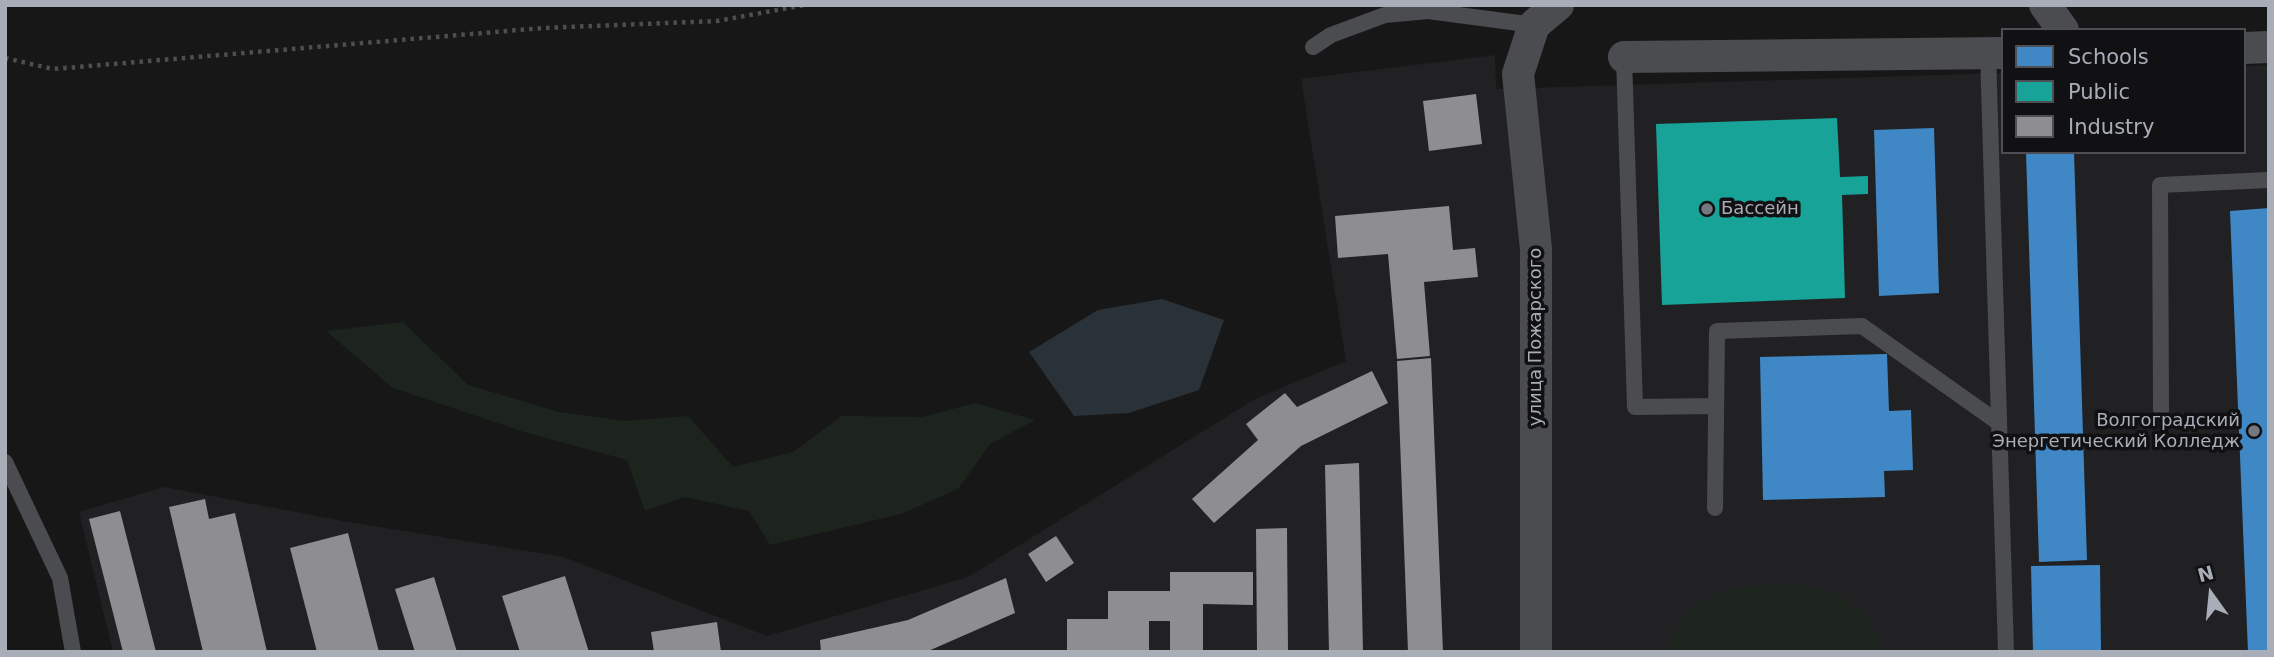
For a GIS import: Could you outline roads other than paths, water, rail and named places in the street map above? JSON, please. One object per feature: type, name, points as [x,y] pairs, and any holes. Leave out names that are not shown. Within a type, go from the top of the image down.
[{"type":"street","points":[[1534,26],[1558,5]]},
{"type":"street","points":[[2045,5],[2062,28]]},
{"type":"street","name":"улица Пожарского","points":[[1534,26],[1518,75],[1536,250],[1536,652]]},
{"type":"street","points":[[2246,48],[2269,47]]},
{"type":"street","points":[[1624,57],[1995,53]]},
{"type":"lane","points":[[1313,47],[1331,35],[1385,15],[1428,11],[1534,26]]},
{"type":"lane","points":[[1995,53],[1999,423],[2006,652]]},
{"type":"lane","points":[[1624,57],[1635,407],[1716,406]]},
{"type":"lane","points":[[2161,410],[2160,184],[2269,180]]},
{"type":"lane","points":[[1715,508],[1717,331],[1862,326],[1999,423]]},
{"type":"lane","points":[[5,462],[60,578],[73,652]]},
{"type":"place","name":"Бассейн","points":[[1707,209]]},
{"type":"place","name":"Волгоградский Энергетический Колледж","points":[[2254,431]]}]
